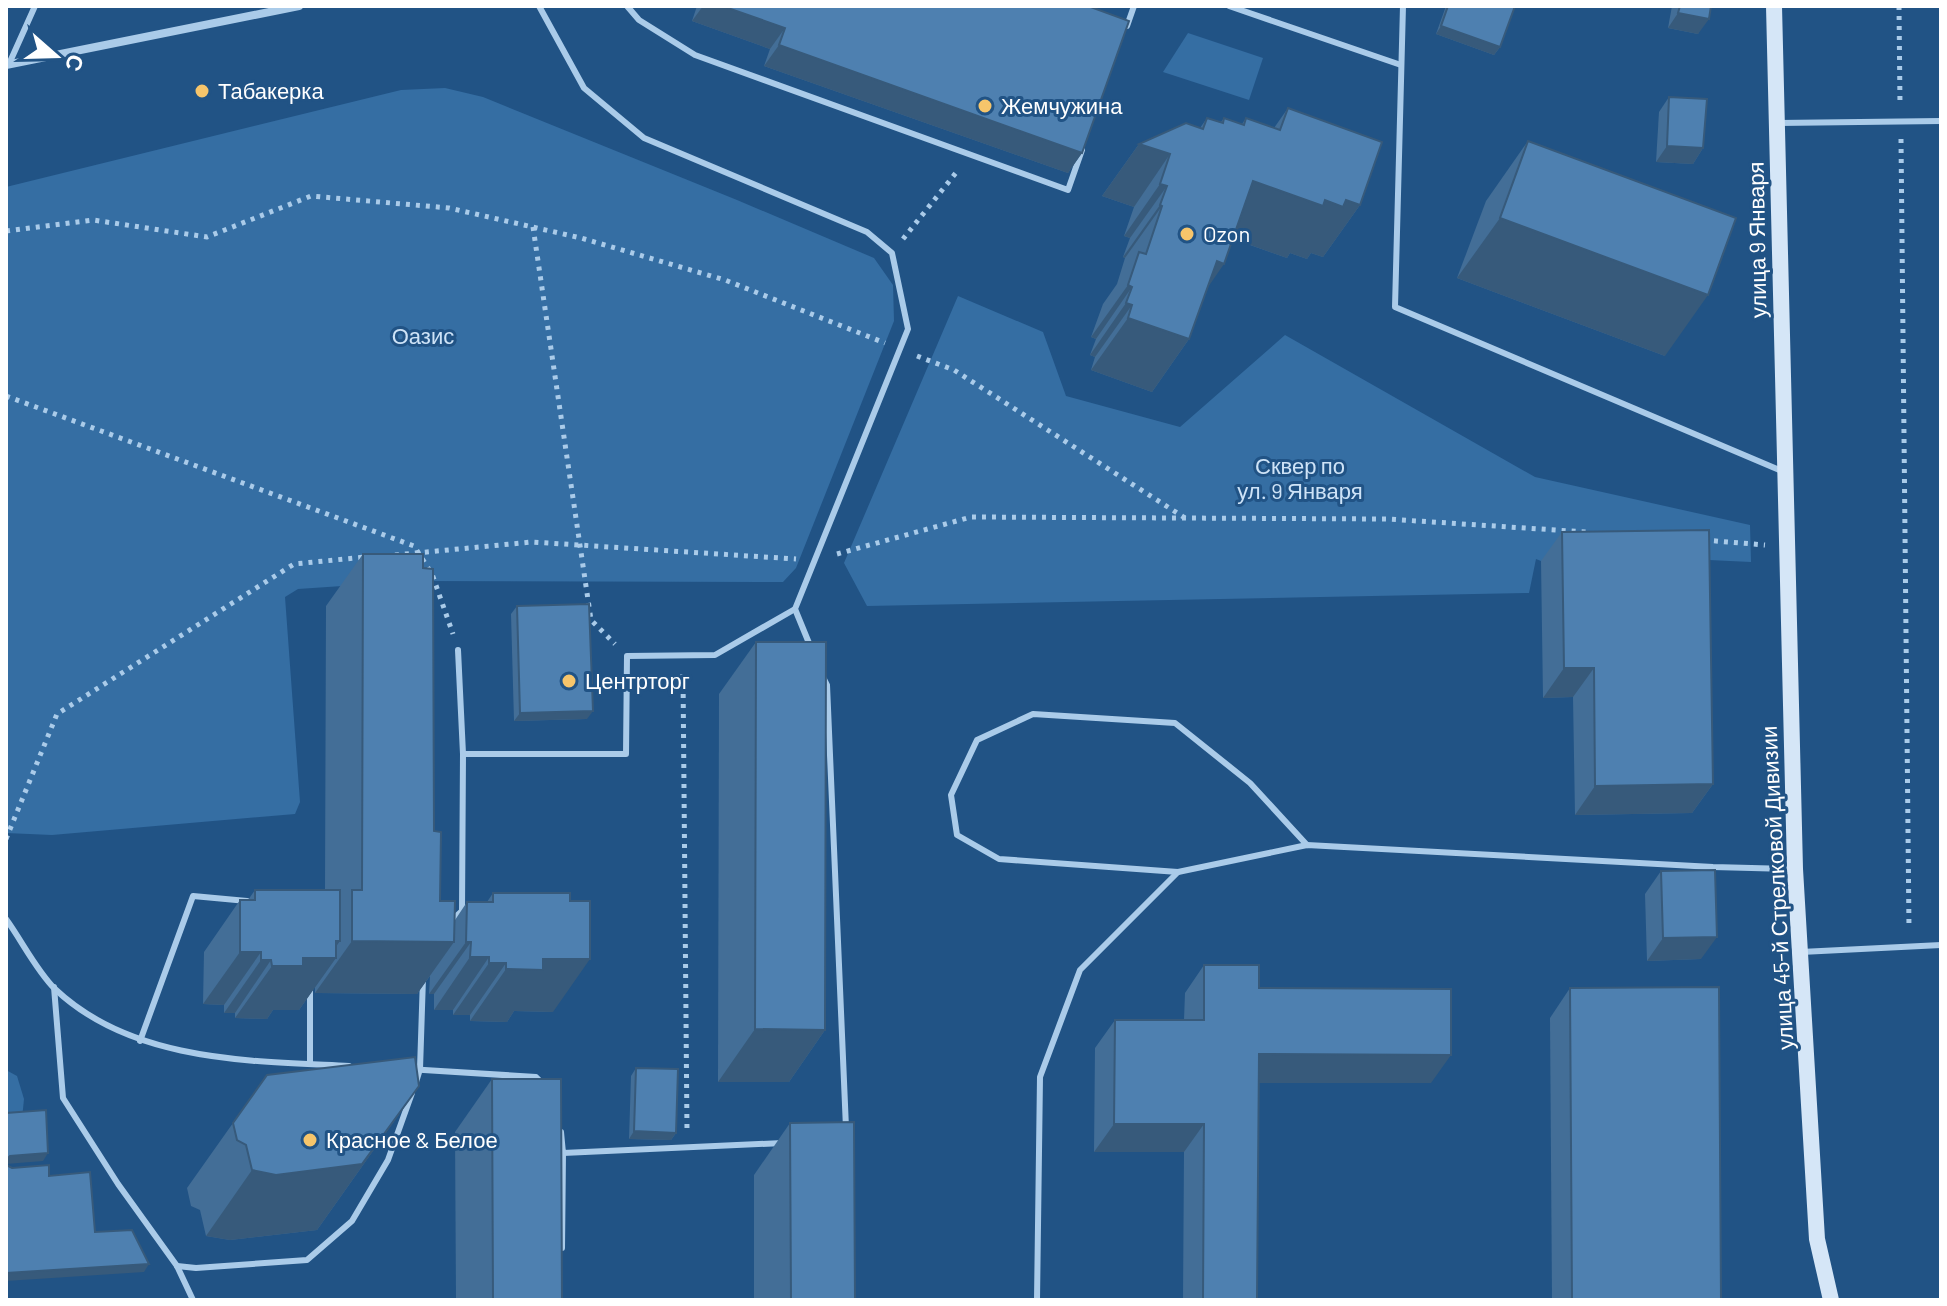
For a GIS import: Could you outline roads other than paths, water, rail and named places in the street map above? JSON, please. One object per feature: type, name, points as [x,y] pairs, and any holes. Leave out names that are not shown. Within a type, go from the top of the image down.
[{"type":"street","points":[[8,64],[299,6]]},
{"type":"street","name":"улица 9 Января","points":[[1774,6],[1784,472]]},
{"type":"street","name":"улица 45-й Стрелковой Дивизии","points":[[1784,472],[1795,869],[1817,1239],[1831,1300]]},
{"type":"lane","points":[[8,64],[35,6]]},
{"type":"lane","points":[[463,754],[626,754],[627,656],[715,655],[795,609],[908,329],[892,253],[867,232],[644,138],[584,88],[539,6]]},
{"type":"lane","points":[[627,6],[639,20],[695,55],[1068,190],[1083,148]]},
{"type":"lane","points":[[1124,34],[1134,6]]},
{"type":"lane","points":[[1229,6],[1401,65]]},
{"type":"lane","points":[[1403,6],[1395,307],[1784,472]]},
{"type":"lane","points":[[1777,123],[1941,121]]},
{"type":"lane","points":[[795,609],[816,660]]},
{"type":"lane","points":[[443,929],[462,911],[463,754],[458,650]]},
{"type":"lane","points":[[821,672],[827,685],[847,1140]]},
{"type":"lane","points":[[1307,845],[1250,783],[1175,723],[1033,714],[977,740],[951,795],[957,835],[999,859],[1178,872],[1307,845],[1795,869]]},
{"type":"lane","points":[[1037,1300],[1040,1077],[1080,970],[1178,872]]},
{"type":"lane","points":[[140,1041],[193,896],[251,901]]},
{"type":"lane","points":[[6,919],[54,987],[88,1014],[140,1041],[234,1059],[358,1066]]},
{"type":"lane","points":[[1800,952],[1941,945]]},
{"type":"lane","points":[[177,1266],[196,1268],[307,1260],[352,1221],[388,1160],[420,1069],[424,963]]},
{"type":"lane","points":[[310,974],[310,1064]]},
{"type":"lane","points":[[54,987],[63,1098],[118,1184],[177,1266],[193,1300]]},
{"type":"lane","points":[[405,1068],[536,1077],[546,1086]]},
{"type":"lane","points":[[559,1125],[563,1153],[562,1256]]},
{"type":"lane","points":[[563,1153],[799,1143]]},
{"type":"place","name":"Табакерка","points":[[202,91]]},
{"type":"place","name":"Жемчужина","points":[[985,106]]},
{"type":"place","name":"Ozon","points":[[1187,234]]},
{"type":"place","name":"Центрторг","points":[[569,681]]},
{"type":"place","name":"Красное & Белое","points":[[310,1140]]},
{"type":"park label","name":"Оазис","points":[[423,336]]},
{"type":"park label","name":"Сквер по ул. 9 Января","points":[[1300,478]]}]
